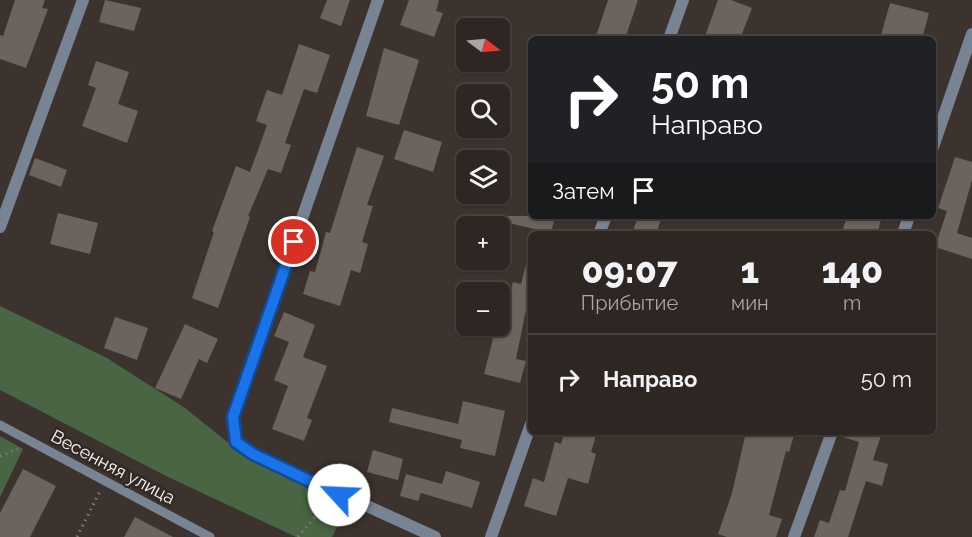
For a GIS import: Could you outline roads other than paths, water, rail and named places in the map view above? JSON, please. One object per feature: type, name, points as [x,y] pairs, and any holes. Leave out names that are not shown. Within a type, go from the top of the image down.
[{"type":"street","points":[[0,227],[83,0]]},
{"type":"street","points":[[378,0],[233,417],[236,442],[253,454],[435,537]]},
{"type":"street","points":[[670,36],[683,0]]},
{"type":"street","points":[[936,138],[972,34]]},
{"type":"street","points":[[490,537],[528,432]]},
{"type":"street","points":[[794,537],[831,435]]},
{"type":"lane","name":"Весенняя улица","points":[[0,425],[210,537]]}]
